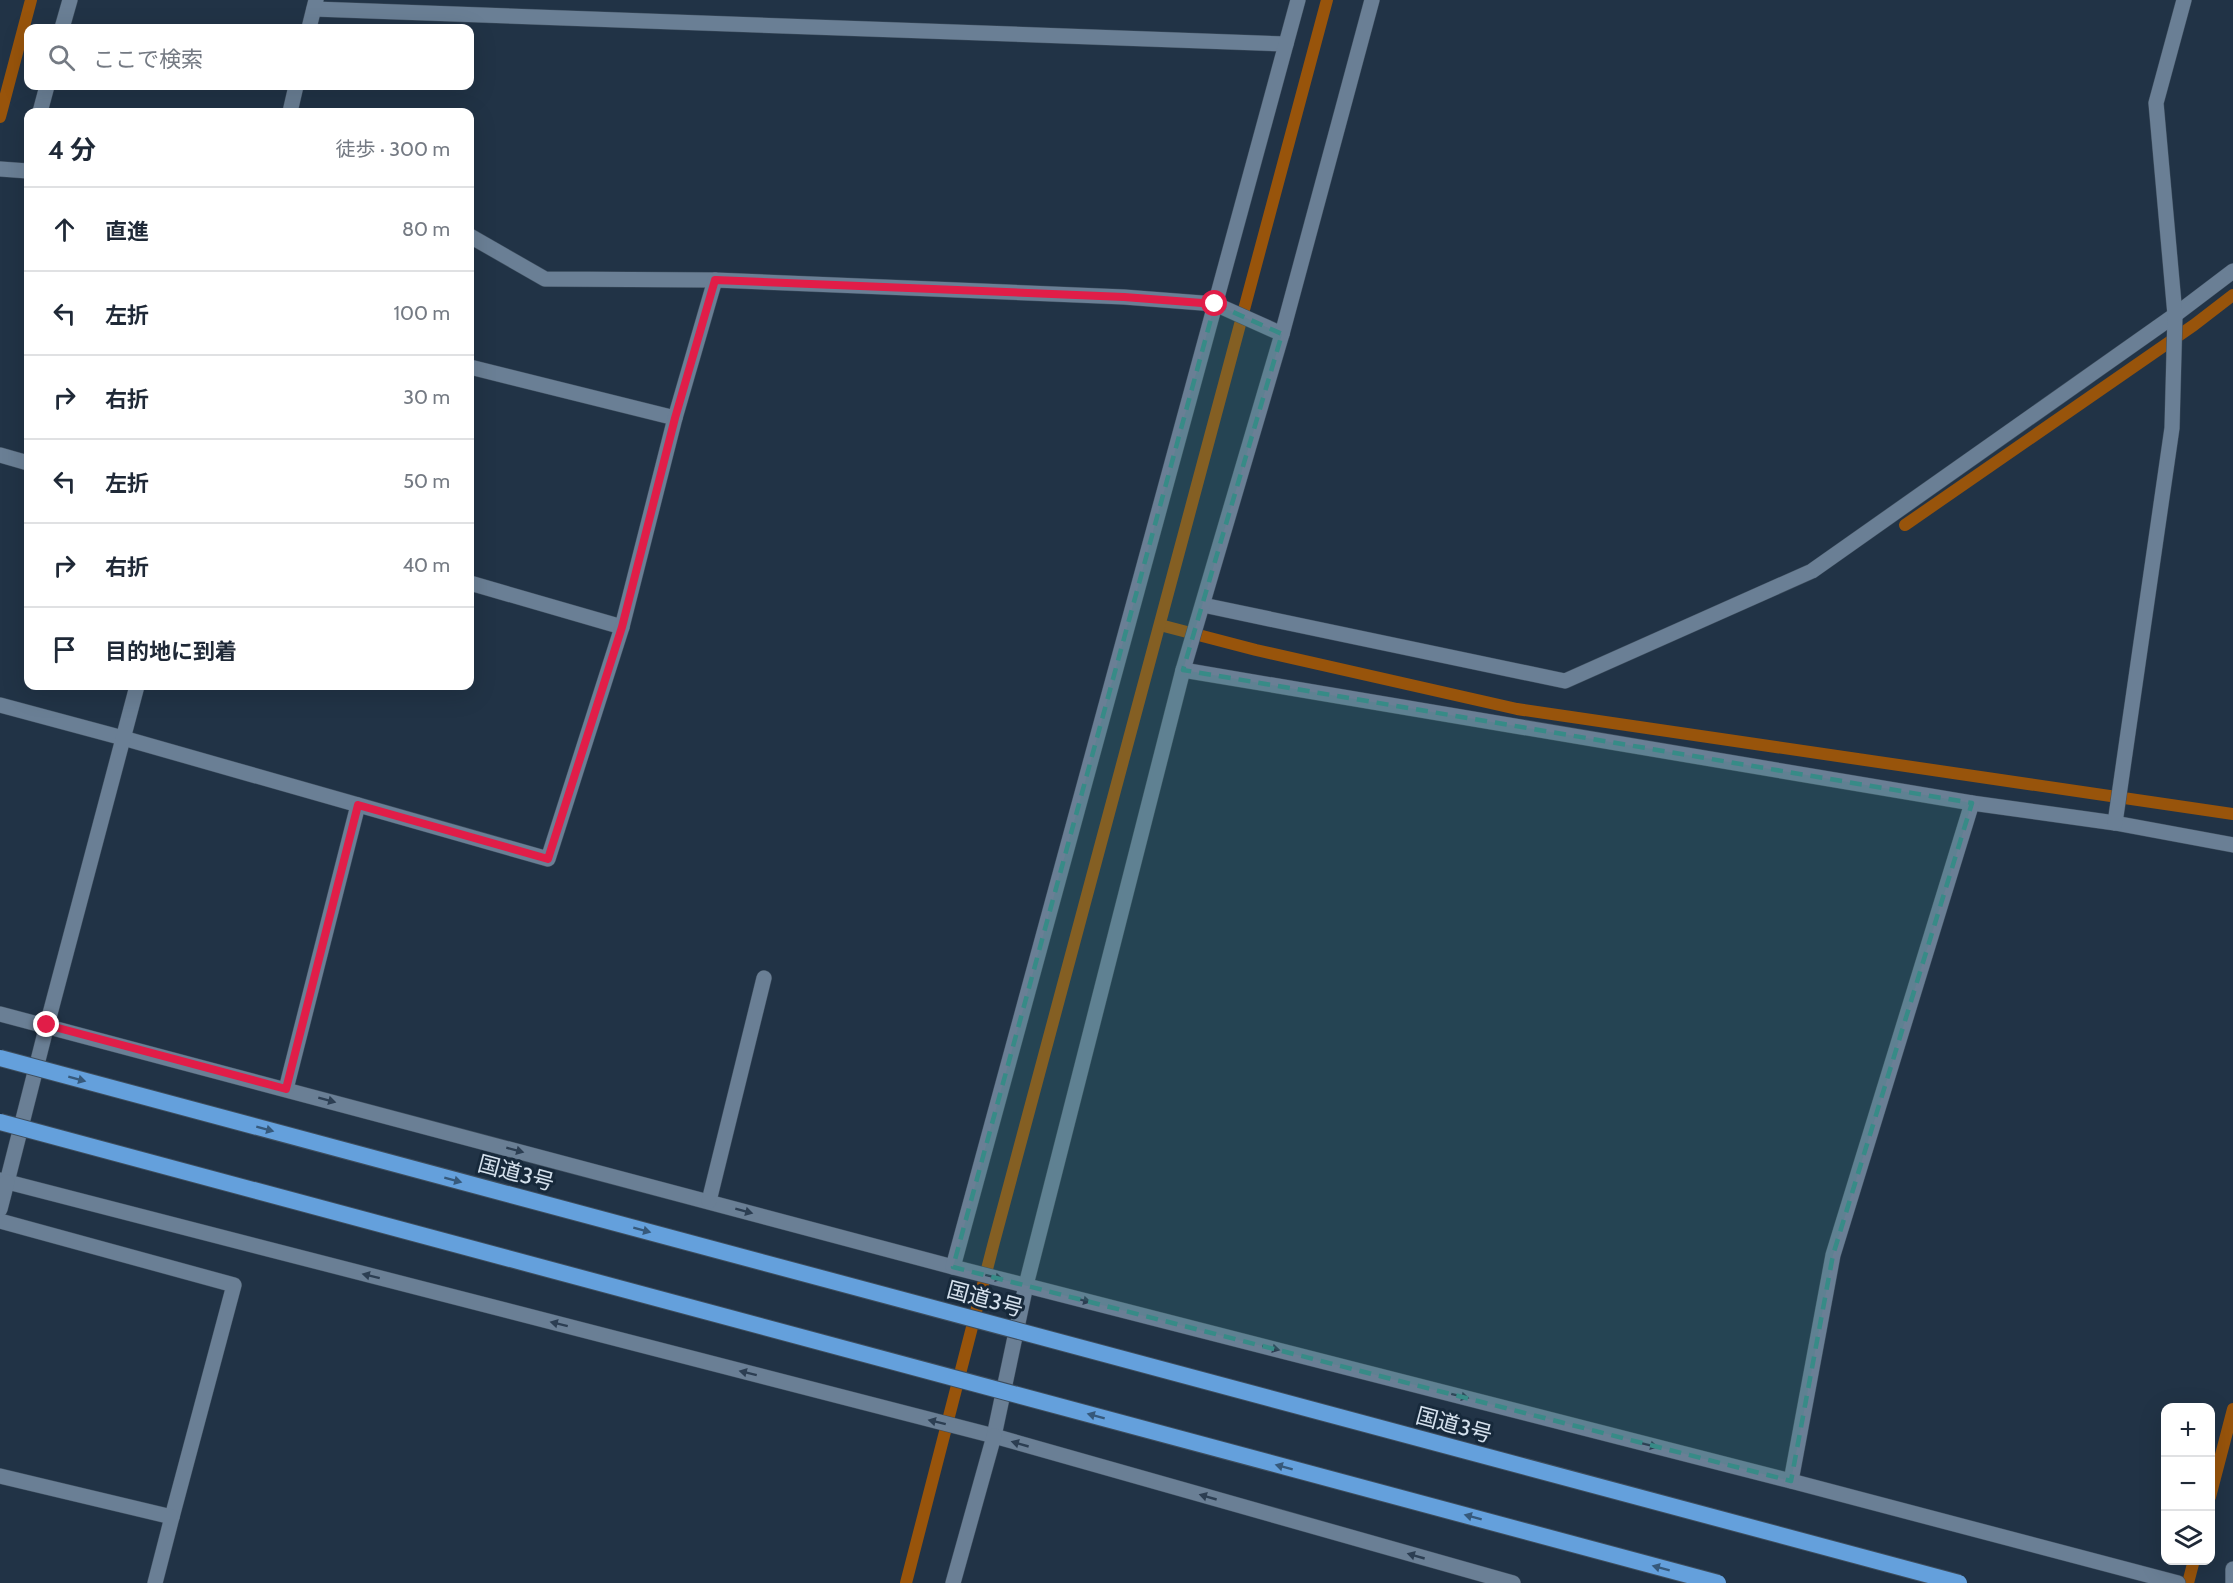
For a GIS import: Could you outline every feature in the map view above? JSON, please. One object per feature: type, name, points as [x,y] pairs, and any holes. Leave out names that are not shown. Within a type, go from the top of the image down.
[{"type":"highway","name":"国道3号","points":[[0,1058],[1959,1583]]},
{"type":"highway","points":[[0,1122],[1718,1583]]},
{"type":"street","points":[[63,24],[70,0]]},
{"type":"street","points":[[953,1267],[1298,0]]},
{"type":"street","points":[[953,1583],[994,1436],[1026,1285],[1183,670],[1282,334],[1372,0]]},
{"type":"street","points":[[2115,823],[2172,429],[2175,315],[2156,104],[2184,0]]},
{"type":"street","points":[[310,24],[315,4],[1286,44]]},
{"type":"street","points":[[41,108],[46,90]]},
{"type":"street","points":[[291,108],[295,90]]},
{"type":"street","points":[[0,168],[24,170]]},
{"type":"street","points":[[474,238],[545,279],[715,280],[1124,297],[1215,304],[1282,334]]},
{"type":"street","points":[[1203,605],[1564,681],[1812,571],[2175,315],[2233,271]]},
{"type":"street","points":[[0,705],[548,859],[622,627],[675,418],[715,280]]},
{"type":"street","points":[[474,368],[675,418]]},
{"type":"street","points":[[0,456],[24,462]]},
{"type":"street","points":[[474,584],[622,627]]},
{"type":"street","points":[[1183,670],[1972,803],[2115,823],[2233,845]]},
{"type":"street","points":[[0,1209],[3,1181],[136,690]]},
{"type":"street","points":[[1791,1481],[1833,1255],[1972,803]]},
{"type":"street","points":[[286,1089],[358,805]]},
{"type":"street","points":[[709,1201],[764,978]]},
{"type":"street","points":[[0,1014],[953,1267],[1791,1481],[2178,1583]]},
{"type":"street","points":[[3,1181],[994,1436],[1513,1583]]},
{"type":"street","points":[[0,1221],[234,1285],[155,1583]]},
{"type":"street","points":[[0,1476],[172,1517]]},
{"type":"street","points":[[2233,1569],[2233,1583]]},
{"type":"highlighted area","points":[[1215,304],[1282,334],[1183,670],[1972,803],[1833,1255],[1791,1481],[953,1267]]},
{"type":"waterway","points":[[25,24],[31,0]]},
{"type":"waterway","points":[[906,1583],[994,1242],[1327,0]]},
{"type":"waterway","points":[[0,117],[24,26]]},
{"type":"waterway","points":[[1905,525],[2194,325],[2233,295]]},
{"type":"waterway","points":[[1160,625],[1256,650],[1517,709],[2233,814]]},
{"type":"waterway","points":[[2215,1478],[2233,1409]]},
{"type":"waterway","points":[[2188,1583],[2193,1565]]},
{"type":"route","points":[[47,1025],[286,1089],[358,805],[548,859],[622,627],[675,418],[715,280],[1124,297],[1215,304]]}]
